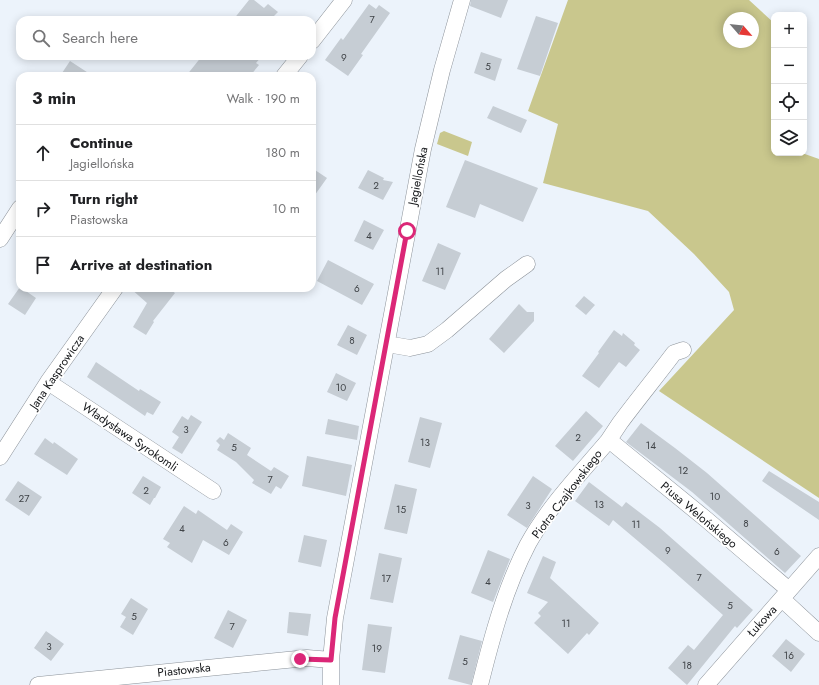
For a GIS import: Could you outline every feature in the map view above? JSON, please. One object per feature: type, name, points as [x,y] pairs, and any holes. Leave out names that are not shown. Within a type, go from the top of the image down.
[{"type":"street","points":[[316,36],[344,0]]},
{"type":"street","name":"Jagiellońska","points":[[331,685],[331,660],[335,618],[423,149],[442,70],[462,0]]},
{"type":"street","points":[[287,72],[297,60]]},
{"type":"street","points":[[0,239],[16,214]]},
{"type":"street","points":[[387,344],[410,348],[428,344],[447,330],[506,279],[527,264]]},
{"type":"street","name":"Jana Kasprowicza","points":[[0,457],[48,382],[112,292]]},
{"type":"street","name":"Piotra Czajkowskiego","points":[[480,685],[486,659],[506,596],[528,545],[540,525],[588,462],[609,440],[619,424],[674,353],[683,350]]},
{"type":"street","name":"Władysława Syrokomli","points":[[48,382],[213,491]]},
{"type":"street","name":"Piusa Welońskiego","points":[[609,440],[707,520],[785,595],[819,633]]},
{"type":"street","name":"Łukowa","points":[[706,685],[819,556]]},
{"type":"street","name":"Piastowska","points":[[38,685],[307,658],[331,660]]},
{"type":"shaded area","points":[[568,0],[749,0],[771,20],[771,156],[807,156],[807,155],[819,159],[819,498],[659,391],[734,310],[729,292],[694,254],[648,211],[543,183],[558,124],[528,111]]},
{"type":"shaded area","points":[[444,131],[472,142],[468,156],[437,144],[440,133]]},
{"type":"building","points":[[249,0],[254,0],[264,8],[268,4],[278,12],[274,16],[236,16]]},
{"type":"building","points":[[471,0],[508,0],[501,18],[470,6]]},
{"type":"building","points":[[369,4],[376,9],[379,5],[390,13],[361,54],[363,55],[348,76],[325,60],[341,38],[343,40]]},
{"type":"building","points":[[536,16],[558,23],[540,76],[517,69]]},
{"type":"building","points":[[481,52],[502,59],[495,81],[474,73]]},
{"type":"building","points":[[199,60],[259,60],[256,63],[259,65],[253,72],[189,72]]},
{"type":"building","points":[[70,61],[87,72],[63,72]]},
{"type":"building","points":[[493,106],[527,120],[521,133],[487,118]]},
{"type":"building","points":[[465,160],[538,188],[523,222],[480,204],[475,218],[446,207]]},
{"type":"building","points":[[368,170],[384,178],[383,180],[393,182],[383,200],[358,188]]},
{"type":"building","points":[[316,171],[327,178],[316,193]]},
{"type":"building","points":[[364,220],[384,230],[373,250],[354,241]]},
{"type":"building","points":[[438,243],[461,253],[445,290],[422,281]]},
{"type":"building","points":[[328,260],[374,284],[362,305],[317,281]]},
{"type":"building","points":[[16,292],[27,292],[36,298],[25,315],[8,304]]},
{"type":"building","points":[[135,292],[175,293],[153,321],[154,322],[146,335],[133,327],[147,303]]},
{"type":"building","points":[[584,296],[595,305],[586,315],[575,306]]},
{"type":"building","points":[[519,304],[527,312],[534,312],[534,321],[504,353],[489,339]]},
{"type":"building","points":[[348,325],[367,335],[357,355],[337,345]]},
{"type":"building","points":[[614,330],[622,336],[623,333],[635,343],[634,345],[640,350],[626,367],[619,362],[599,388],[582,376]]},
{"type":"building","points":[[96,362],[139,391],[140,389],[161,402],[153,415],[147,412],[145,416],[87,377]]},
{"type":"building","points":[[336,373],[356,383],[347,401],[327,392]]},
{"type":"building","points":[[586,411],[603,426],[573,461],[555,446]]},
{"type":"building","points":[[191,415],[202,422],[182,454],[172,448],[179,437],[172,432],[182,416],[188,420]]},
{"type":"building","points":[[420,417],[442,423],[430,468],[408,462]]},
{"type":"building","points":[[328,419],[359,426],[357,440],[325,434]]},
{"type":"building","points":[[641,423],[707,473],[801,556],[785,573],[692,492],[626,442]]},
{"type":"building","points":[[228,433],[251,448],[247,455],[271,471],[274,467],[289,476],[281,489],[276,486],[271,494],[252,483],[254,480],[236,462],[217,450],[220,445],[216,441],[220,437],[224,440]]},
{"type":"building","points":[[45,438],[53,444],[54,442],[78,459],[67,475],[34,454]]},
{"type":"building","points":[[307,456],[352,465],[346,496],[302,486]]},
{"type":"building","points":[[769,471],[819,502],[819,520],[762,481]]},
{"type":"building","points":[[143,476],[161,487],[150,505],[132,493]]},
{"type":"building","points":[[533,476],[552,489],[527,528],[507,515]]},
{"type":"building","points":[[18,481],[42,497],[29,516],[5,500]]},
{"type":"building","points":[[589,482],[622,507],[626,502],[660,528],[753,610],[737,628],[735,626],[687,685],[668,668],[688,645],[694,650],[723,615],[613,520],[609,526],[575,501]]},
{"type":"building","points":[[395,484],[417,489],[407,534],[384,529]]},
{"type":"building","points":[[184,506],[196,514],[198,510],[227,530],[231,524],[243,532],[229,555],[203,540],[192,563],[167,547],[170,543],[163,539]]},
{"type":"building","points":[[304,535],[327,540],[321,567],[298,562]]},
{"type":"building","points":[[488,550],[510,559],[493,602],[471,593]]},
{"type":"building","points":[[379,553],[402,558],[393,603],[370,599]]},
{"type":"building","points":[[543,556],[556,562],[550,578],[599,623],[589,635],[587,633],[568,654],[534,623],[541,616],[538,613],[548,602],[527,593]]},
{"type":"building","points":[[131,598],[148,609],[133,635],[120,627],[126,617],[121,614]]},
{"type":"building","points":[[228,610],[247,620],[233,648],[214,638]]},
{"type":"building","points":[[289,612],[311,614],[308,636],[287,633]]},
{"type":"building","points":[[368,624],[392,627],[385,673],[362,670]]},
{"type":"building","points":[[46,631],[64,644],[51,661],[34,648]]},
{"type":"building","points":[[460,635],[482,641],[471,685],[448,679]]},
{"type":"building","points":[[786,639],[805,654],[791,672],[772,656]]},
{"type":"route","points":[[300,659],[307,658],[331,660],[335,618],[407,231]]}]
